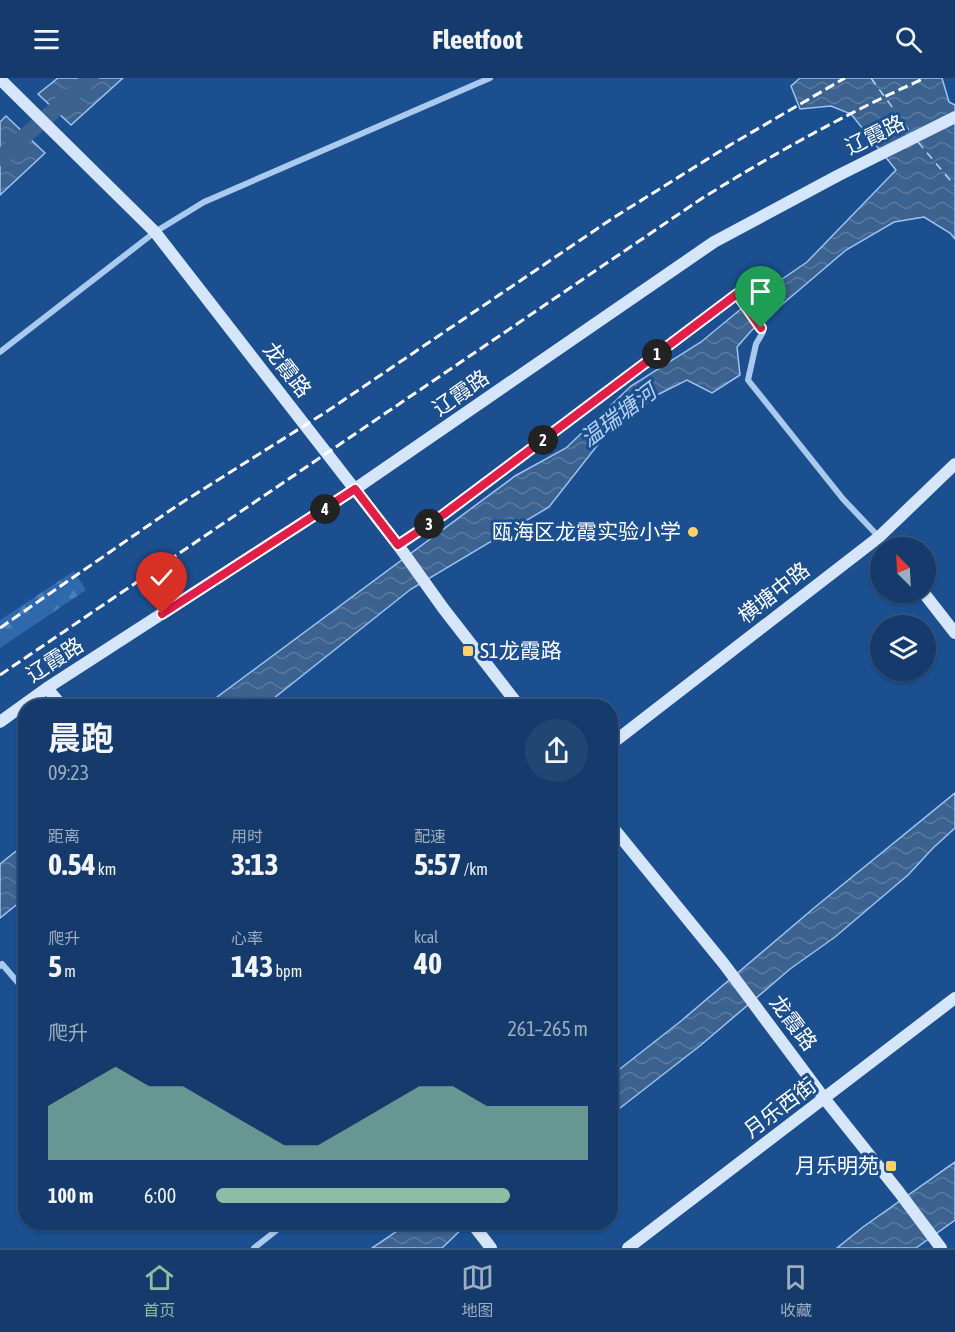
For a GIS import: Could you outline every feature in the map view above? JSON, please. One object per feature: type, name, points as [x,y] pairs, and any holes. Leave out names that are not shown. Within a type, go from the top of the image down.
[{"type":"main road","name":"龙霞路","points":[[0,80],[155,232],[398,545],[443,608],[514,699]]},
{"type":"main road","name":"辽霞路","points":[[32,699],[355,489],[714,242],[839,175],[955,117]]},
{"type":"main road","name":"横塘中路","points":[[888,537],[955,464]]},
{"type":"main road","name":"横塘中路","points":[[618,739],[870,552]]},
{"type":"main road","points":[[932,603],[955,633]]},
{"type":"main road","points":[[47,688],[56,699]]},
{"type":"main road","name":"辽霞路","points":[[0,722],[18,709]]},
{"type":"main road","name":"龙霞路","points":[[618,834],[724,964],[824,1098],[941,1248]]},
{"type":"main road","name":"月乐西街","points":[[628,1248],[955,998]]},
{"type":"main road","points":[[477,1230],[487,1244]]},
{"type":"street","points":[[0,352],[155,232],[204,202],[490,78]]},
{"type":"street","points":[[398,545],[443,515],[737,294],[763,332],[756,344],[748,380],[843,499],[878,537]]},
{"type":"street","points":[[0,966],[2,964],[18,983]]},
{"type":"street","points":[[254,1248],[277,1230]]},
{"type":"green space","points":[[74,571],[86,590],[0,648],[0,620]]},
{"type":"water","points":[[58,78],[123,78],[71,125],[38,94]]},
{"type":"water","name":"温瑞塘河","points":[[800,78],[942,78],[949,102],[955,105],[955,239],[950,233],[924,217],[894,222],[846,250],[751,331],[737,347],[740,375],[712,393],[687,380],[657,395],[607,433],[549,507],[411,589],[273,699],[214,699],[515,476],[566,448],[631,386],[701,342],[753,299],[807,262],[896,170],[851,114],[831,106],[800,109],[791,86]]},
{"type":"water","points":[[6,116],[45,153],[0,195],[0,122]]},
{"type":"water","points":[[955,793],[955,828],[908,875],[835,937],[790,969],[701,1045],[618,1110],[618,1070],[681,1021]]},
{"type":"water","points":[[18,850],[18,904],[0,918],[0,864]]},
{"type":"water","points":[[955,1162],[955,1220],[916,1248],[837,1248],[863,1227]]},
{"type":"water","points":[[399,1230],[461,1230],[442,1248],[372,1248]]},
{"type":"waterway","points":[[0,158],[91,78]]},
{"type":"ferry route","points":[[871,78],[911,133]]},
{"type":"ferry route","points":[[918,142],[955,186]]},
{"type":"railway","points":[[0,628],[178,505],[326,412],[613,218],[730,145],[845,78]]},
{"type":"railway","points":[[0,675],[701,199],[811,135],[925,78]]},
{"type":"place","name":"瓯海区龙霞实验小学","points":[[693,532]]},
{"type":"place","name":"S1龙霞路","points":[[468,651]]},
{"type":"place","name":"月乐明苑","points":[[891,1166]]},
{"type":"route","points":[[162,614],[355,489],[398,545],[443,515],[737,294],[761,328]]}]
